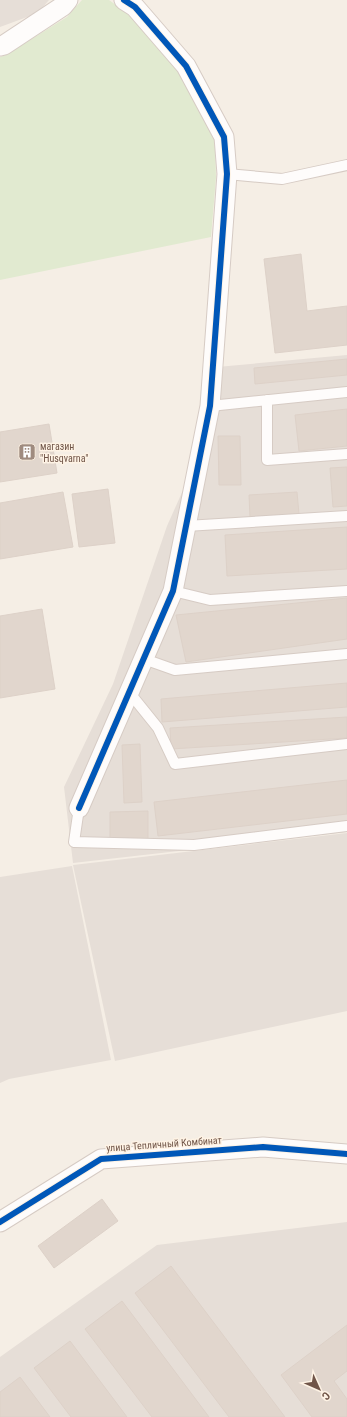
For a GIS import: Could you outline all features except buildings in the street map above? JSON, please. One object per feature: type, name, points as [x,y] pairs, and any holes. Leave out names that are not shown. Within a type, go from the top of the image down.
[{"type":"street","points":[[0,46],[4,45],[63,6],[68,0]]},
{"type":"street","points":[[79,808],[173,591],[210,406],[227,174],[224,137],[186,66],[135,7],[124,0]]},
{"type":"street","name":"улица Тепличный Комбинат","points":[[0,1222],[101,1159],[263,1147],[347,1154]]},
{"type":"lane","points":[[227,174],[282,179],[347,165]]},
{"type":"lane","points":[[210,406],[347,392]]},
{"type":"lane","points":[[267,400],[267,460],[347,454]]},
{"type":"lane","points":[[186,526],[347,516]]},
{"type":"lane","points":[[173,591],[210,600],[347,591]]},
{"type":"lane","points":[[144,659],[175,670],[347,654]]},
{"type":"lane","points":[[129,692],[158,728],[175,764],[347,744]]},
{"type":"lane","points":[[79,808],[74,842],[194,845],[347,826]]},
{"type":"shaded area","points":[[0,0],[49,0],[38,13],[0,27]]},
{"type":"shaded area","points":[[347,355],[347,832],[73,863],[64,787],[113,684],[167,526],[188,479],[206,368]]},
{"type":"shaded area","points":[[347,833],[347,1011],[115,1061],[73,865]]},
{"type":"shaded area","points":[[72,866],[111,1060],[9,1079],[0,1083],[0,877]]},
{"type":"shaded area","points":[[347,1222],[347,1417],[0,1417],[0,1357],[157,1245]]},
{"type":"green space","points":[[82,0],[109,0],[131,16],[183,76],[215,142],[216,177],[211,237],[0,280],[0,57],[6,55],[67,17]]},
{"type":"cycle path","points":[[79,808],[173,591],[210,406],[227,174],[224,137],[186,66],[135,7],[124,0]]},
{"type":"cycle path","points":[[0,1222],[101,1159],[263,1147],[347,1154]]},
{"type":"place","name":"магазин \"Husqvarna\"","points":[[27,452]]}]
